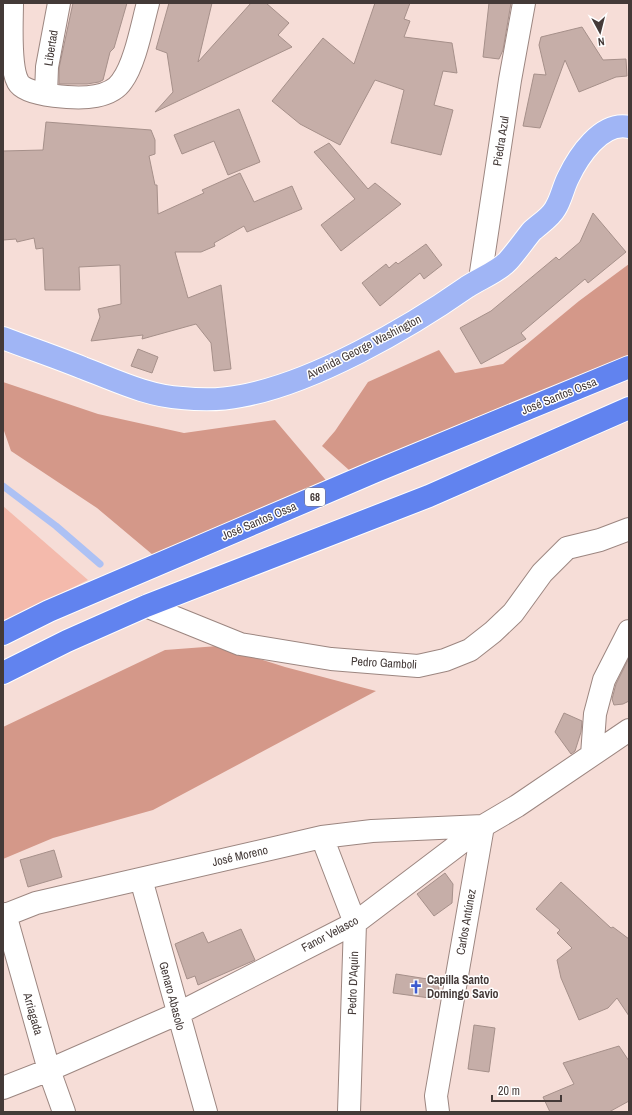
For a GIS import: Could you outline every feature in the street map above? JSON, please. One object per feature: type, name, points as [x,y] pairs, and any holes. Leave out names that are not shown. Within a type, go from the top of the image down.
[{"type":"highway","name":"José Santos Ossa","points":[[3,634],[49,610],[331,490],[629,366]]},
{"type":"highway","points":[[3,673],[67,641],[146,606],[429,496],[629,408]]},
{"type":"main road","name":"Avenida George Washington","points":[[3,338],[147,393],[181,398],[241,396],[304,377],[344,359],[434,311],[480,279],[507,263],[532,231],[555,210],[568,178],[586,148],[606,131],[623,126],[629,127]]},
{"type":"street","points":[[12,3],[14,72],[18,83],[26,90],[46,94],[95,96],[106,94],[122,82],[128,71],[148,3]]},
{"type":"street","name":"Libertad","points":[[46,94],[47,67],[59,3]]},
{"type":"street","name":"Piedra Azul","points":[[480,279],[510,80],[524,3]]},
{"type":"street","name":"Pedro Gamboli","points":[[146,606],[240,644],[331,660],[418,666],[445,660],[470,650],[493,632],[513,613],[542,573],[567,548],[600,540],[629,529]]},
{"type":"street","points":[[592,755],[595,714],[604,680],[629,631]]},
{"type":"street","name":"Fanor Velasco","points":[[3,1088],[49,1070],[177,1014],[355,923],[483,826],[517,806],[629,730]]},
{"type":"street","name":"José Moreno","points":[[4,915],[36,903],[322,837],[372,831],[483,826]]},
{"type":"street","name":"Carlos Antúnez","points":[[438,1112],[436,1096],[483,826]]},
{"type":"street","name":"Pedro D'Aquin","points":[[322,837],[355,923],[349,1112]]},
{"type":"street","name":"Genaro Abasolo","points":[[141,879],[177,1014],[206,1112]]},
{"type":"street","name":"Arriagada","points":[[4,915],[49,1070],[64,1112]]},
{"type":"shaded area","points":[[629,264],[629,362],[358,478],[322,446],[335,431],[368,382],[439,350],[455,373],[503,364],[579,301]]},
{"type":"shaded area","points":[[3,382],[98,414],[184,433],[275,420],[330,485],[153,555],[97,508],[11,451],[3,428]]},
{"type":"shaded area","points":[[3,506],[88,580],[3,622]]},
{"type":"shaded area","points":[[218,646],[285,667],[376,691],[153,810],[53,838],[3,859],[3,727],[165,650]]},
{"type":"building","points":[[73,3],[127,3],[114,48],[110,52],[103,80],[99,82],[87,84],[59,84],[59,68]]},
{"type":"building","points":[[169,3],[212,3],[198,62],[251,3],[266,3],[289,23],[278,35],[292,47],[155,112],[173,92],[167,53],[156,49]]},
{"type":"building","points":[[375,3],[410,3],[404,19],[410,21],[404,37],[452,43],[457,73],[443,71],[434,105],[453,110],[441,155],[391,143],[404,90],[375,80],[340,145],[300,124],[272,101],[323,38],[354,64]]},
{"type":"building","points":[[489,3],[511,3],[503,50],[499,59],[483,57]]},
{"type":"building","points":[[582,27],[603,60],[626,59],[627,76],[616,77],[579,92],[565,60],[540,128],[523,126],[534,74],[546,75],[539,45],[541,37]]},
{"type":"building","points":[[239,109],[260,162],[228,175],[214,141],[182,154],[174,135]]},
{"type":"building","points":[[46,122],[151,130],[155,140],[155,154],[149,156],[155,185],[157,185],[158,214],[204,193],[202,190],[240,173],[254,202],[292,186],[302,209],[247,232],[244,226],[214,243],[215,246],[201,252],[175,252],[188,298],[221,285],[231,369],[214,371],[211,343],[196,324],[142,339],[143,335],[91,341],[100,317],[98,309],[121,304],[120,265],[79,267],[80,290],[45,290],[43,248],[36,249],[34,238],[17,242],[16,239],[3,240],[3,151],[43,150]]},
{"type":"building","points":[[329,143],[368,189],[375,183],[401,204],[341,251],[321,225],[355,199],[314,152]]},
{"type":"building","points":[[593,213],[626,252],[588,283],[585,279],[521,333],[526,339],[481,364],[460,328],[491,311],[556,257],[559,260],[580,242]]},
{"type":"building","points":[[426,244],[442,265],[424,279],[420,273],[380,306],[362,283],[386,264],[389,268],[396,262],[398,264]]},
{"type":"building","points":[[138,349],[158,357],[152,373],[131,366]]},
{"type":"building","points":[[629,658],[629,701],[623,704],[614,705],[612,699],[616,684]]},
{"type":"building","points":[[564,713],[582,721],[581,732],[575,751],[571,754],[555,732]]},
{"type":"building","points":[[54,850],[62,877],[28,887],[20,860]]},
{"type":"building","points":[[445,873],[453,884],[452,903],[434,916],[417,894]]},
{"type":"building","points":[[561,882],[611,928],[613,927],[629,939],[629,1016],[617,998],[608,1008],[579,1020],[561,978],[557,960],[572,948],[557,933],[560,930],[536,909]]},
{"type":"building","points":[[241,929],[255,960],[198,985],[195,976],[187,979],[175,944],[203,932],[208,943]]},
{"type":"building","name":"Capilla Santo Domingo Savio","points":[[396,974],[440,981],[437,999],[393,993]]},
{"type":"building","points":[[474,1025],[495,1028],[489,1072],[468,1069]]},
{"type":"building","points":[[619,1046],[629,1061],[629,1101],[609,1112],[550,1112],[543,1097],[574,1084],[563,1063]]},
{"type":"waterway","points":[[3,486],[56,526],[100,564]]},
{"type":"place","name":"Capilla Santo Domingo Savio","points":[[416,987]]}]
